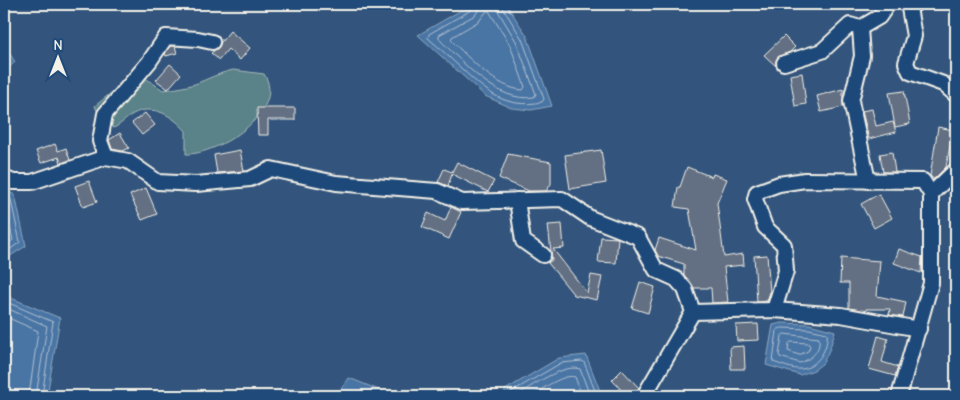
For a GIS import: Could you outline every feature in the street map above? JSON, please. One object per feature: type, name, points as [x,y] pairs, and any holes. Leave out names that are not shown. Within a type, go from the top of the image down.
[{"type":"street","points":[[784,63],[822,51],[850,25],[860,28],[879,17],[888,4]]},
{"type":"street","points":[[915,4],[908,8],[914,36],[906,63],[910,72],[943,84],[956,95]]},
{"type":"street","points":[[860,28],[862,56],[851,101],[868,181]]},
{"type":"street","points":[[106,157],[100,141],[105,114],[149,62],[166,37],[212,42]]},
{"type":"street","points":[[4,178],[13,182],[32,182],[106,157],[128,161],[158,182],[196,184],[250,179],[271,169],[336,183],[438,191],[462,202],[562,198],[590,218],[638,237],[656,270],[676,279],[685,290],[690,301],[693,312],[644,396]]},
{"type":"street","points":[[931,194],[956,170]]},
{"type":"street","points":[[774,310],[786,271],[784,245],[765,227],[755,198],[757,192],[779,184],[805,180],[923,181],[931,194],[932,283],[899,396]]},
{"type":"street","points":[[517,200],[523,241],[543,255]]},
{"type":"street","points":[[693,312],[774,310],[841,315],[919,329]]},
{"type":"green space","points":[[233,70],[264,74],[269,88],[266,102],[258,116],[246,128],[231,139],[200,152],[186,154],[186,131],[169,116],[155,111],[140,111],[114,128],[100,117],[95,106],[128,79],[145,78],[163,90],[195,84]]},
{"type":"water","points":[[472,4],[506,4],[527,36],[552,106],[531,110],[512,108],[485,96],[418,35]]},
{"type":"water","points":[[4,44],[15,62],[4,72]]},
{"type":"water","points":[[4,190],[15,195],[26,246],[4,260]]},
{"type":"water","points":[[4,288],[11,298],[60,318],[47,396],[4,396]]},
{"type":"water","points":[[782,323],[809,324],[835,331],[823,363],[814,370],[800,375],[766,365],[773,325]]},
{"type":"water","points":[[586,355],[602,396],[505,396],[505,390],[559,358]]},
{"type":"water","points":[[349,378],[394,396],[336,396]]},
{"type":"building","points":[[230,31],[250,48],[240,60],[228,49],[219,60],[211,53],[219,47]]},
{"type":"building","points":[[784,36],[795,47],[790,52],[778,57],[776,66],[764,55]]},
{"type":"building","points":[[170,46],[175,46],[177,53],[166,56],[165,53]]},
{"type":"building","points":[[170,64],[181,74],[168,89],[156,80]]},
{"type":"building","points":[[802,73],[806,104],[795,106],[790,75]]},
{"type":"building","points":[[843,89],[843,107],[821,112],[817,96]]},
{"type":"building","points":[[904,91],[910,124],[895,127],[889,93]]},
{"type":"building","points":[[257,108],[295,108],[295,120],[268,120],[268,135],[258,135]]},
{"type":"building","points":[[872,109],[876,126],[893,122],[896,132],[869,139],[862,111]]},
{"type":"building","points":[[145,113],[155,125],[142,135],[132,123]]},
{"type":"building","points":[[938,127],[953,130],[946,167],[934,179],[930,176]]},
{"type":"building","points":[[120,133],[129,148],[123,151],[112,149],[109,140]]},
{"type":"building","points":[[55,144],[58,151],[66,148],[70,160],[61,163],[59,157],[41,163],[36,151]]},
{"type":"building","points":[[240,150],[244,171],[217,173],[214,155]]},
{"type":"building","points":[[601,150],[606,183],[570,189],[565,155]]},
{"type":"building","points":[[892,152],[895,172],[883,172],[880,154]]},
{"type":"building","points":[[508,154],[551,162],[551,184],[546,191],[529,191],[499,178]]},
{"type":"building","points":[[457,162],[494,181],[488,192],[452,174],[448,186],[438,182],[444,169],[452,172]]},
{"type":"building","points":[[687,167],[712,177],[713,174],[727,179],[717,203],[724,257],[743,254],[744,265],[724,267],[728,302],[712,303],[711,288],[694,288],[684,275],[684,264],[658,256],[655,250],[659,238],[696,250],[689,209],[675,207],[678,187],[680,187]]},
{"type":"building","points":[[89,181],[97,202],[83,207],[75,186]]},
{"type":"building","points":[[146,188],[157,214],[142,220],[130,195]]},
{"type":"building","points":[[879,194],[892,218],[874,228],[861,204]]},
{"type":"building","points":[[451,207],[461,212],[449,239],[422,227],[428,213],[445,221]]},
{"type":"building","points":[[562,224],[564,248],[553,249],[587,293],[591,275],[602,277],[597,300],[574,295],[548,263],[552,260],[548,225]]},
{"type":"building","points":[[601,237],[618,238],[616,263],[598,262]]},
{"type":"building","points":[[899,249],[922,257],[921,273],[894,263]]},
{"type":"building","points":[[767,255],[770,292],[767,301],[757,302],[754,256]]},
{"type":"building","points":[[841,258],[880,261],[877,296],[906,302],[903,317],[889,315],[890,309],[866,309],[866,311],[849,308],[849,283],[840,283]]},
{"type":"building","points":[[640,282],[655,287],[648,313],[632,308]]},
{"type":"building","points":[[758,324],[759,340],[737,341],[736,325]]},
{"type":"building","points":[[878,336],[888,339],[882,362],[898,367],[895,376],[869,369]]},
{"type":"building","points":[[744,346],[745,369],[731,369],[730,347]]},
{"type":"building","points":[[622,370],[639,388],[635,396],[627,396],[612,380]]}]
